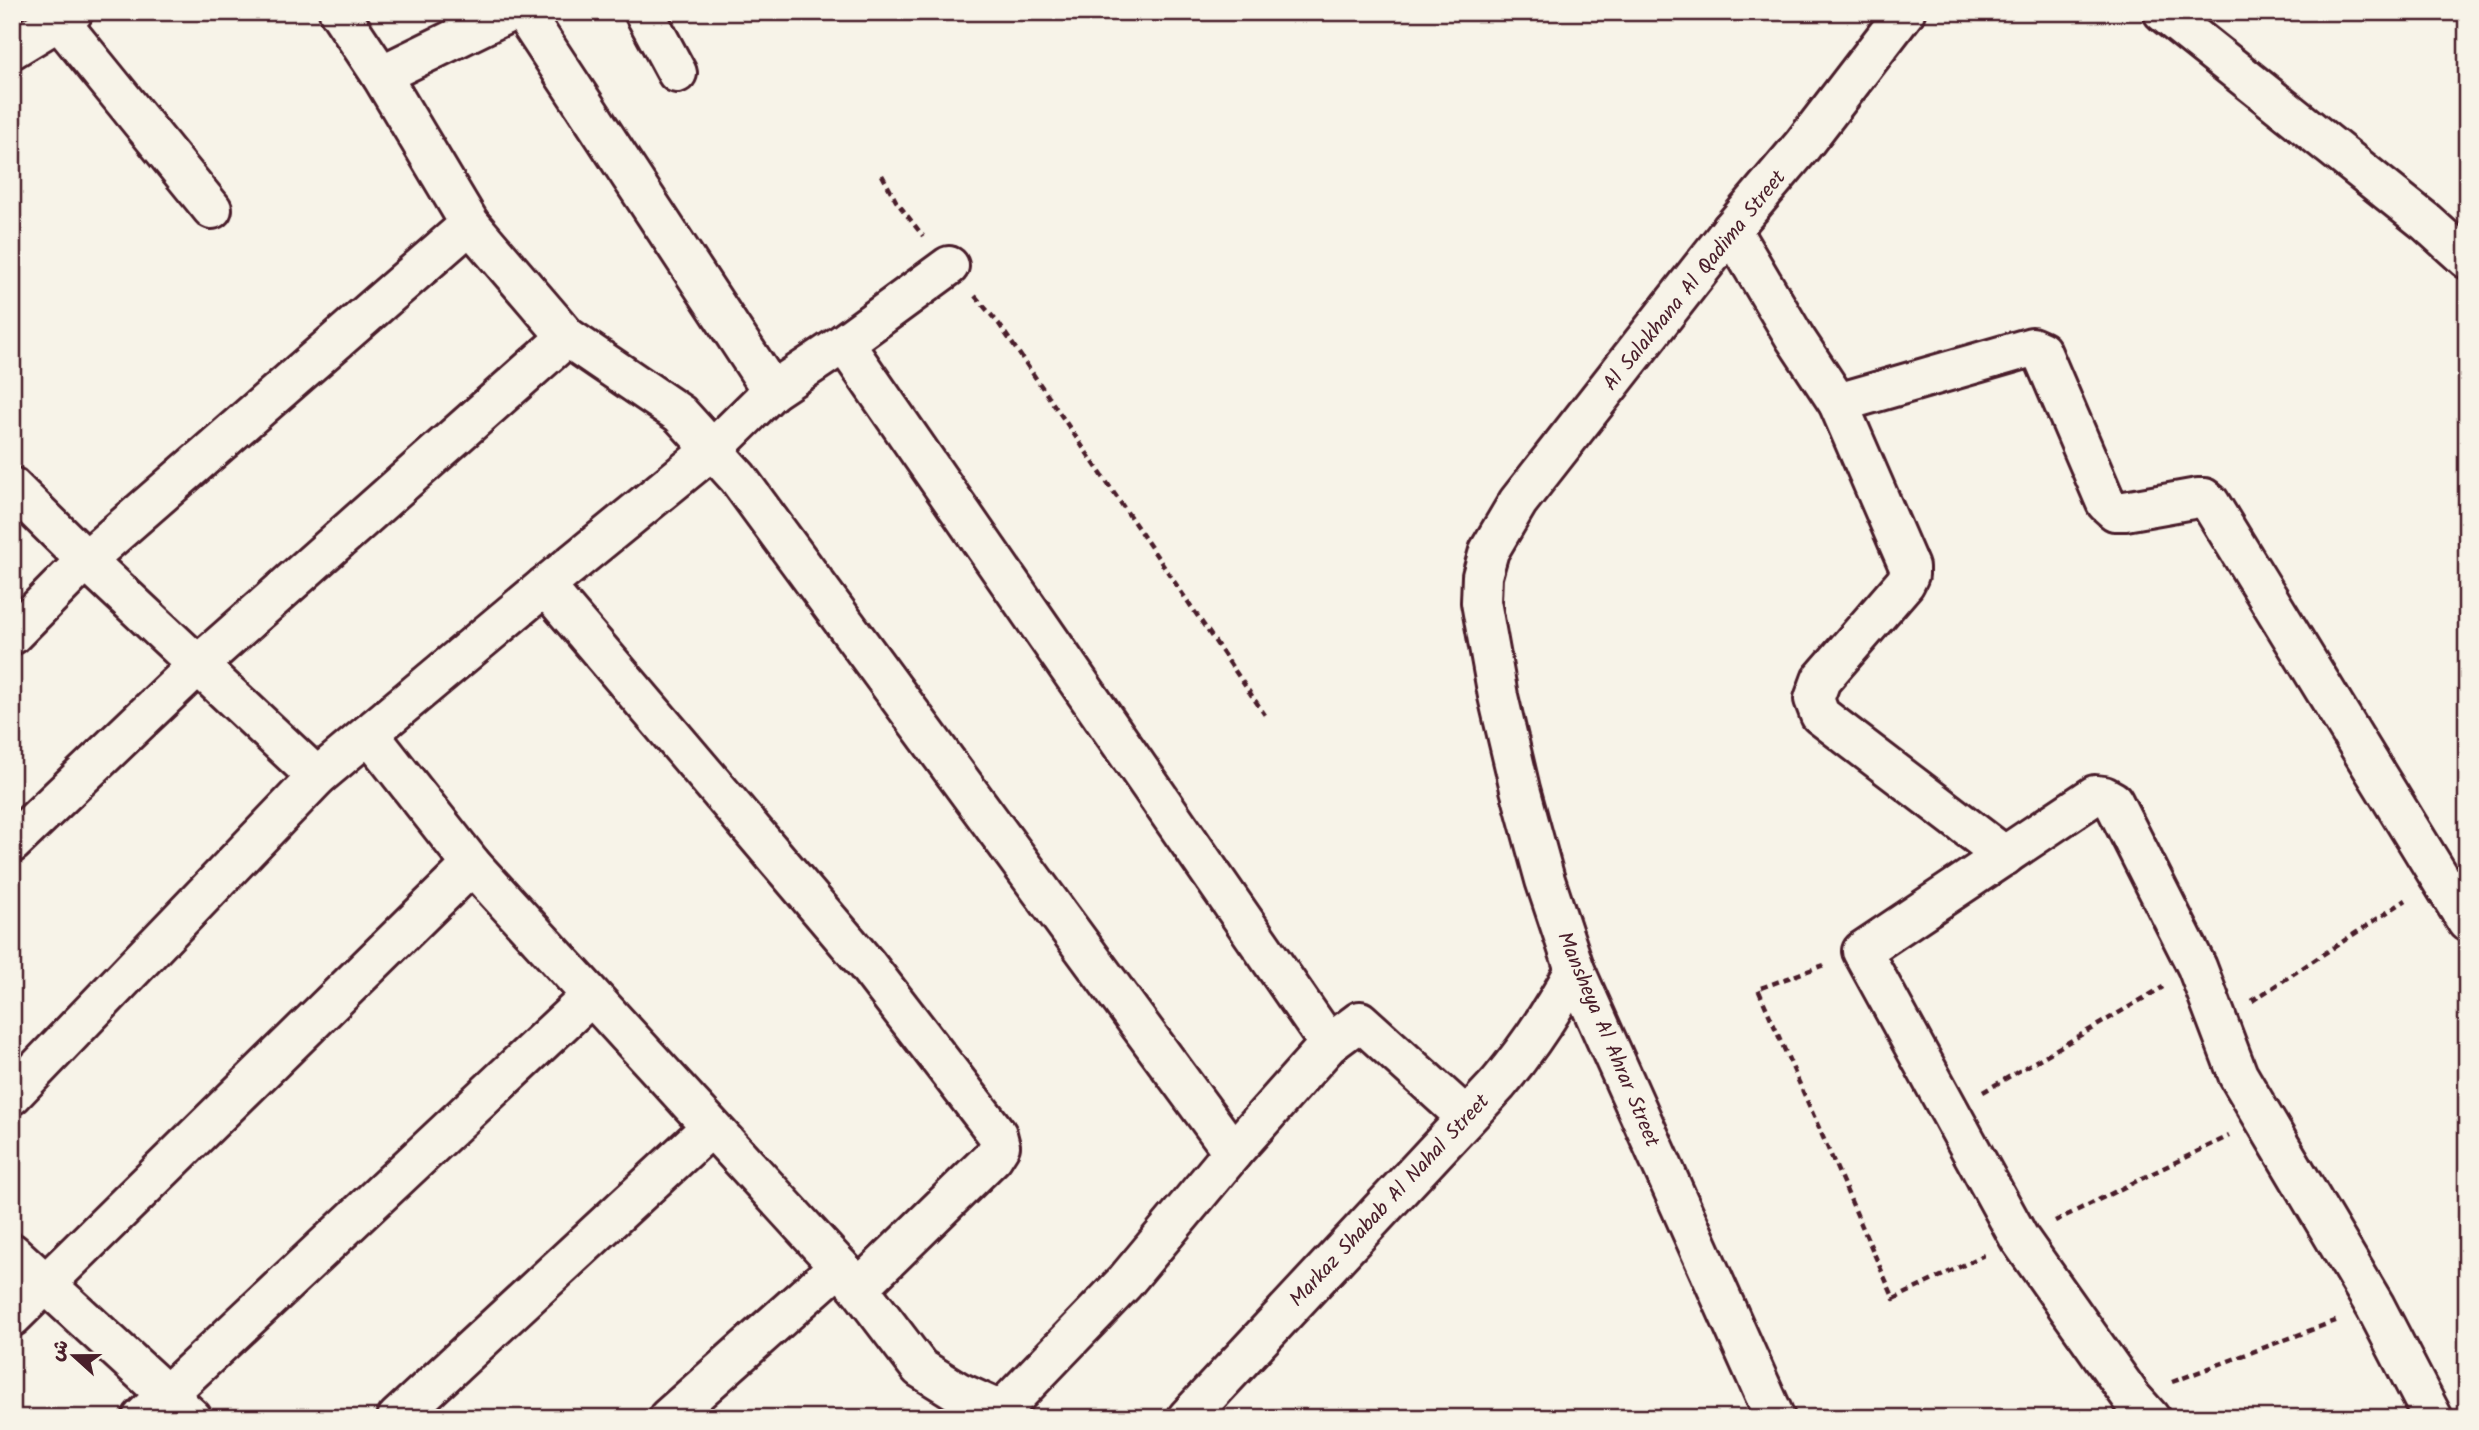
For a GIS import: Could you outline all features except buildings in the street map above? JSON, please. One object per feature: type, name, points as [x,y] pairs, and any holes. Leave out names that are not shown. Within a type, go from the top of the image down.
[{"type":"street","points":[[340,12],[470,224],[567,337],[680,414],[738,478],[1233,1152]]},
{"type":"street","points":[[381,75],[510,12]]},
{"type":"street","points":[[523,12],[772,391]]},
{"type":"street","points":[[644,12],[677,73]]},
{"type":"street","name":"Al Salakhana Al Qadima Street","points":[[1481,602],[1482,576],[1489,551],[1518,502],[1731,230],[1802,146],[1905,12]]},
{"type":"street","points":[[2163,12],[2426,222],[2467,259]]},
{"type":"street","points":[[12,49],[61,15],[212,209]]},
{"type":"street","points":[[12,635],[86,560],[470,224]]},
{"type":"street","points":[[1731,230],[1795,338],[1838,403],[1909,567],[1909,575],[1821,680],[1814,699],[1820,715],[2004,856]]},
{"type":"street","points":[[12,1095],[317,777],[713,449],[772,391],[844,343],[949,265]]},
{"type":"street","points":[[12,843],[198,665],[567,337]]},
{"type":"street","points":[[844,343],[1329,1044]]},
{"type":"street","points":[[1838,403],[2032,347],[2042,351],[2106,503],[2115,511],[2125,512],[2198,498],[2210,502],[2467,922]]},
{"type":"street","points":[[12,487],[317,777]]},
{"type":"street","points":[[545,586],[867,965],[997,1134],[1000,1146],[993,1157],[849,1277],[668,1418]]},
{"type":"street","name":"Mansheya Al Ahrar Street","points":[[1481,602],[1498,696],[1520,789],[1545,880],[1575,970],[1775,1418]]},
{"type":"street","points":[[369,734],[472,864],[849,1277],[920,1368],[957,1391],[1005,1414],[1124,1283],[1233,1152],[1329,1044],[1360,1021],[1466,1117]]},
{"type":"street","points":[[2141,1408],[2019,1238],[1862,951],[2095,795],[2113,801],[2197,967],[2238,1075],[2375,1306],[2433,1418]]},
{"type":"street","points":[[12,1317],[472,864]]},
{"type":"street","name":"Markaz Shabab Al Nahal Street","points":[[1186,1418],[1498,1084],[1553,1010],[1575,970]]},
{"type":"street","points":[[12,1253],[167,1410],[591,996]]},
{"type":"street","points":[[397,1418],[711,1128]]},
{"type":"path","points":[[882,175],[912,225],[999,324],[1265,715]]},
{"type":"path","points":[[2219,1022],[2440,878]]},
{"type":"path","points":[[1862,951],[1758,989],[1894,1299],[2265,1119]]},
{"type":"path","points":[[1950,1111],[2197,967]]},
{"type":"path","points":[[2141,1408],[2375,1306]]}]
